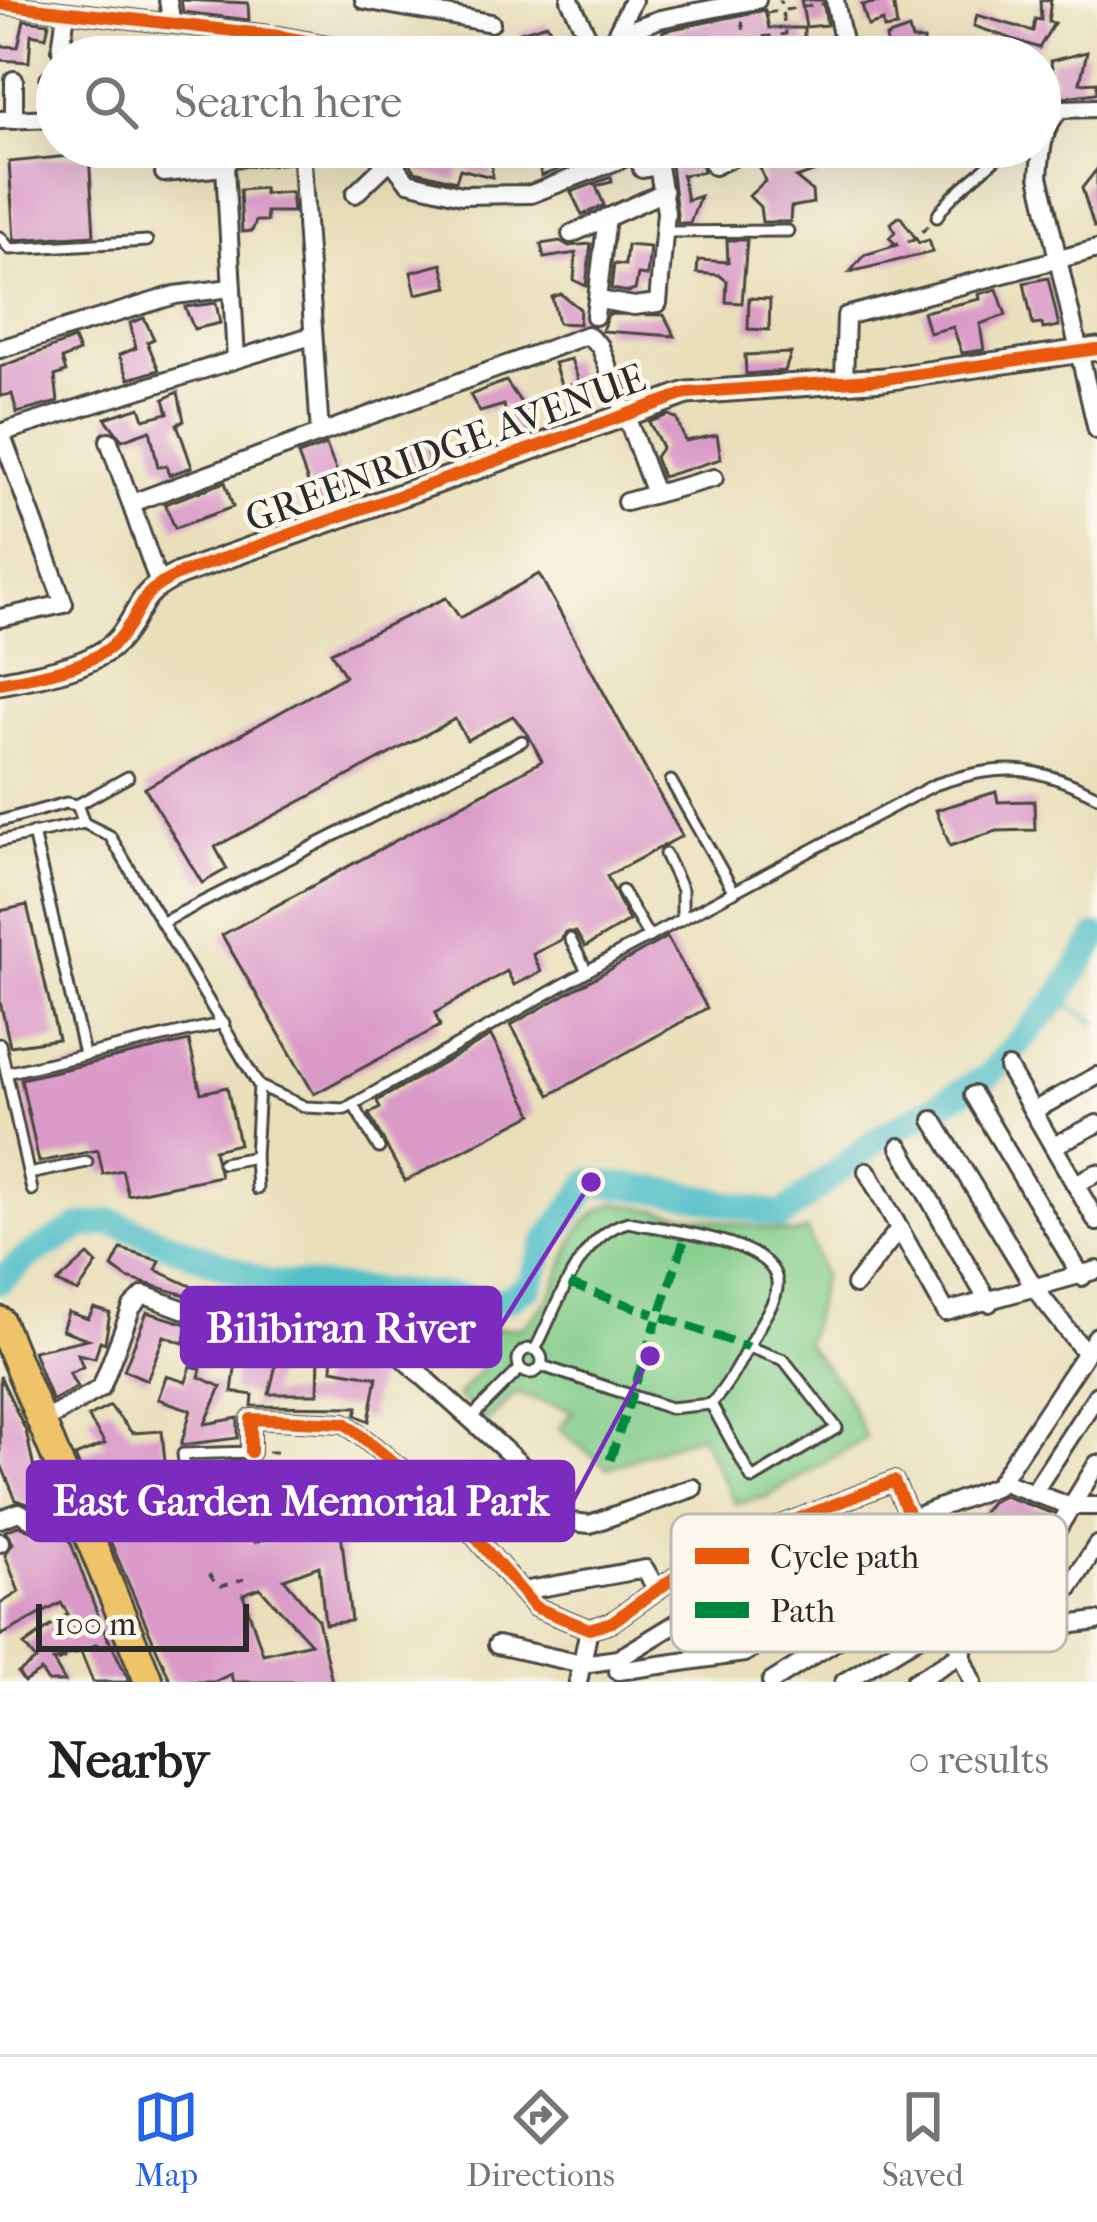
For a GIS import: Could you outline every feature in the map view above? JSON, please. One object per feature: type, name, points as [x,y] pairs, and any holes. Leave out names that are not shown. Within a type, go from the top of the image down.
[{"type":"main road","points":[[5,1343],[149,1682]]},
{"type":"street","points":[[168,0],[172,24]]},
{"type":"street","points":[[364,0],[490,23]]},
{"type":"street","points":[[570,0],[598,36]]},
{"type":"street","points":[[612,36],[633,0]]},
{"type":"street","points":[[836,1],[842,36]]},
{"type":"street","points":[[0,4],[252,36]]},
{"type":"street","points":[[627,36],[660,19],[752,6]]},
{"type":"street","points":[[63,36],[66,11]]},
{"type":"street","points":[[7,120],[14,80]]},
{"type":"street","points":[[1061,109],[1097,108]]},
{"type":"street","points":[[164,173],[215,168]]},
{"type":"street","points":[[225,168],[236,359]]},
{"type":"street","points":[[302,168],[320,434]]},
{"type":"street","points":[[356,194],[378,168]]},
{"type":"street","points":[[401,168],[408,182],[418,186],[494,196],[557,188],[599,168]]},
{"type":"street","points":[[607,217],[597,308],[658,303],[664,232],[658,168]]},
{"type":"street","points":[[1040,168],[1060,262],[1088,352],[1097,430]]},
{"type":"street","points":[[571,234],[664,192]]},
{"type":"street","points":[[844,382],[846,316],[1097,249]]},
{"type":"street","points":[[0,349],[175,295],[231,288]]},
{"type":"street","points":[[131,503],[587,335],[600,346],[654,491]]},
{"type":"street","points":[[0,618],[64,604],[0,433],[97,407],[311,336]]},
{"type":"street","name":"GREENRIDGE AVENUE","points":[[159,584],[687,393],[844,382],[1088,352]]},
{"type":"street","points":[[0,683],[63,669],[122,637],[140,598],[159,584],[97,407]]},
{"type":"street","points":[[626,502],[714,478]]},
{"type":"street","points":[[1008,1068],[1097,1222]]},
{"type":"street","points":[[1033,1111],[1097,1076]]},
{"type":"street","points":[[867,1172],[946,1312],[1089,1274],[973,1095]]},
{"type":"street","points":[[934,1120],[1036,1290],[1084,1352]]},
{"type":"street","points":[[1053,1146],[1097,1124]]},
{"type":"street","points":[[900,1147],[989,1304]]},
{"type":"street","points":[[1075,1184],[1097,1173]]},
{"type":"street","points":[[855,1285],[899,1229]]},
{"type":"street","points":[[40,1423],[101,1388],[132,1307],[144,1295],[264,1339],[377,1344],[394,1350],[472,1417],[571,1522],[590,1524],[693,1488]]},
{"type":"street","points":[[913,1514],[1000,1481],[1097,1336]]},
{"type":"street","points":[[1033,1493],[1097,1395]]},
{"type":"street","points":[[250,1452],[251,1419],[338,1419],[453,1511],[522,1591],[554,1619],[589,1629],[612,1622],[671,1582]]},
{"type":"street","points":[[1065,1514],[1097,1464]]},
{"type":"street","points":[[810,1514],[894,1481],[907,1514]]},
{"type":"street","points":[[1000,1481],[1070,1506],[1097,1506]]},
{"type":"street","points":[[0,1519],[19,1512],[33,1520],[79,1515]]},
{"type":"street","points":[[1067,1589],[1097,1545]]},
{"type":"street","points":[[522,1591],[645,1569],[657,1590]]},
{"type":"street","points":[[1067,1625],[1097,1621]]},
{"type":"street","points":[[580,1673],[589,1629]]},
{"type":"street","points":[[618,1670],[671,1633]]},
{"type":"street","points":[[497,1645],[580,1673],[746,1652]]},
{"type":"street","points":[[771,1682],[818,1652]]},
{"type":"street","points":[[844,1682],[895,1652]]},
{"type":"street","points":[[914,1682],[957,1652]]},
{"type":"street","points":[[962,1652],[973,1682]]},
{"type":"lane","points":[[937,217],[948,199],[991,168]]},
{"type":"lane","points":[[664,232],[788,231]]},
{"type":"lane","points":[[0,237],[10,250],[147,241]]},
{"type":"lane","points":[[164,921],[521,741]]},
{"type":"lane","points":[[259,1086],[306,1107],[353,1104],[587,971],[934,784],[984,769],[1045,773],[1097,796]]},
{"type":"lane","points":[[0,821],[77,805],[128,777]]},
{"type":"lane","points":[[671,781],[734,892]]},
{"type":"lane","points":[[77,805],[84,823]]},
{"type":"lane","points":[[0,841],[84,823],[110,836],[123,850],[259,1086],[257,1189]]},
{"type":"lane","points":[[33,833],[84,1054]]},
{"type":"lane","points":[[665,854],[682,890],[682,919]]},
{"type":"lane","points":[[622,892],[649,937]]},
{"type":"lane","points":[[570,939],[587,971]]},
{"type":"lane","points":[[6,1073],[224,1023]]},
{"type":"lane","points":[[0,1044],[32,1190]]},
{"type":"lane","points":[[353,1104],[379,1148]]},
{"type":"lane","points":[[223,1163],[255,1157]]},
{"type":"lane","points":[[29,1174],[88,1162]]},
{"type":"lane","points":[[472,1417],[520,1369],[520,1354],[535,1350],[590,1245],[604,1230],[628,1222],[759,1252],[777,1281],[775,1298],[711,1405]]},
{"type":"lane","points":[[711,1405],[752,1479],[837,1428],[784,1360],[748,1347]]},
{"type":"lane","points":[[535,1350],[542,1366]]},
{"type":"lane","points":[[520,1369],[527,1374],[542,1366],[670,1408],[711,1405]]},
{"type":"lane","points":[[79,1515],[189,1500],[183,1454],[250,1452]]},
{"type":"path","points":[[770,36],[786,34],[781,0]]},
{"type":"path","points":[[746,36],[752,6],[782,10],[836,1]]},
{"type":"path","points":[[890,246],[914,240],[937,217]]},
{"type":"path","points":[[209,1574],[218,1587],[244,1579]]},
{"type":"path","points":[[57,1662],[128,1631]]},
{"type":"green space","points":[[615,1203],[795,1234],[807,1229],[823,1275],[806,1344],[843,1389],[866,1438],[766,1497],[735,1503],[700,1434],[607,1468],[559,1429],[573,1411],[516,1393],[487,1422],[457,1396],[482,1368],[489,1330],[522,1327],[537,1313],[579,1230]]},
{"type":"building","points":[[181,0],[248,3],[249,20],[183,12]]},
{"type":"building","points":[[801,0],[823,0],[827,25],[806,27]]},
{"type":"building","points":[[893,0],[897,27],[884,29],[883,21],[868,26],[862,5]]},
{"type":"building","points":[[1040,0],[1051,0],[1048,22],[1054,23],[1046,36],[1004,36],[974,26],[977,15],[1033,31],[1035,19],[1041,20]]},
{"type":"building","points":[[765,10],[769,28],[804,28],[804,36],[662,36],[663,31]]},
{"type":"building","points":[[24,20],[49,23],[46,36],[31,34],[29,62],[0,60],[0,46],[18,47]]},
{"type":"building","points":[[547,24],[554,36],[521,36],[520,32]]},
{"type":"building","points":[[1087,52],[1080,83],[1097,82],[1097,93],[1061,97],[1061,58]]},
{"type":"building","points":[[36,159],[36,168],[90,168],[94,235],[14,240],[9,162]]},
{"type":"building","points":[[413,168],[492,168],[492,177],[460,169],[456,181]]},
{"type":"building","points":[[540,168],[562,168],[541,176]]},
{"type":"building","points":[[671,168],[702,168],[703,172],[682,175],[687,200],[700,196],[690,223],[678,223]]},
{"type":"building","points":[[760,168],[824,168],[796,178],[812,191],[813,203],[791,207],[790,222],[762,222],[760,207],[749,196],[765,181]]},
{"type":"building","points":[[1097,169],[1097,226],[1094,227],[1082,188]]},
{"type":"building","points":[[611,177],[612,182],[596,186],[604,205],[582,215],[571,192]]},
{"type":"building","points":[[264,188],[264,194],[291,192],[293,212],[266,212],[267,221],[256,221],[252,231],[242,232],[240,190]]},
{"type":"building","points":[[900,216],[919,243],[929,240],[933,252],[850,272],[864,255],[897,245],[889,238],[895,232],[891,223]]},
{"type":"building","points":[[727,240],[747,240],[742,303],[726,302],[727,281],[719,275],[697,273],[698,260],[728,262]]},
{"type":"building","points":[[560,241],[569,246],[591,244],[586,286],[574,280],[576,253],[544,258],[541,244]]},
{"type":"building","points":[[627,245],[650,247],[647,276],[638,275],[635,290],[629,292],[611,289],[614,264],[625,265]]},
{"type":"building","points":[[442,264],[448,287],[416,294],[411,272]]},
{"type":"building","points":[[1048,278],[1059,326],[1043,329],[1042,324],[1033,325],[1024,283]]},
{"type":"building","points":[[997,289],[1006,315],[980,324],[984,350],[962,353],[953,327],[929,333],[923,312],[980,299],[979,294]]},
{"type":"building","points":[[561,294],[580,309],[579,324],[558,323],[552,297]]},
{"type":"building","points":[[749,298],[770,299],[769,330],[748,329]]},
{"type":"building","points":[[216,303],[220,323],[194,329],[185,307]]},
{"type":"building","points":[[608,314],[664,315],[675,336],[602,331]]},
{"type":"building","points":[[144,318],[154,339],[147,342],[159,370],[129,379],[119,355],[136,348],[130,323]]},
{"type":"building","points":[[74,339],[79,352],[62,359],[66,372],[55,376],[58,402],[17,413],[12,394],[0,396],[0,367]]},
{"type":"building","points":[[791,353],[785,371],[746,374],[745,355]]},
{"type":"building","points":[[571,359],[579,382],[562,388],[554,363]]},
{"type":"building","points":[[506,381],[524,407],[529,433],[510,439],[504,405],[480,412],[470,395]]},
{"type":"building","points":[[178,392],[184,421],[177,424],[192,467],[169,475],[166,466],[158,467],[150,430],[122,440],[105,418],[140,407],[144,419],[168,413],[164,399]]},
{"type":"building","points":[[669,415],[677,419],[685,441],[717,435],[721,459],[662,477],[655,457],[662,447],[649,422]]},
{"type":"building","points":[[423,441],[431,468],[409,476],[400,451]]},
{"type":"building","points":[[326,445],[347,497],[317,507],[298,455]]},
{"type":"building","points":[[225,482],[233,507],[175,528],[165,504]]},
{"type":"building","points":[[539,574],[682,836],[607,876],[629,921],[585,947],[576,932],[565,932],[561,940],[533,954],[541,972],[514,985],[507,971],[435,1013],[440,1026],[314,1094],[222,935],[542,761],[529,736],[513,716],[467,740],[455,719],[215,847],[227,869],[202,883],[145,788],[345,676],[331,652],[446,598],[460,618]]},
{"type":"building","points":[[996,792],[998,802],[1034,801],[1035,830],[997,831],[950,846],[936,810]]},
{"type":"building","points":[[27,905],[58,1039],[10,1046],[0,1001],[0,911]]},
{"type":"building","points":[[667,937],[707,1008],[550,1095],[511,1025]]},
{"type":"building","points":[[491,1036],[533,1114],[405,1181],[369,1114],[380,1108],[377,1101]]},
{"type":"building","points":[[189,1041],[201,1093],[227,1087],[239,1144],[214,1150],[220,1176],[128,1195],[122,1170],[103,1174],[98,1150],[39,1162],[21,1079]]},
{"type":"building","points":[[121,1249],[160,1261],[156,1270],[195,1288],[192,1297],[127,1278],[112,1267]]},
{"type":"building","points":[[88,1255],[97,1264],[78,1292],[57,1283]]},
{"type":"building","points":[[94,1308],[110,1313],[105,1343],[100,1341],[95,1358],[78,1354],[83,1367],[69,1373],[77,1387],[52,1401],[33,1351],[88,1339],[62,1330],[68,1312],[88,1319]]},
{"type":"building","points":[[147,1312],[190,1325],[183,1343],[164,1336],[147,1380],[124,1370]]},
{"type":"building","points":[[234,1341],[279,1352],[269,1394],[318,1394],[319,1353],[333,1353],[332,1369],[377,1377],[369,1421],[356,1415],[358,1407],[252,1406],[253,1395],[232,1392],[236,1361],[227,1357]]},
{"type":"building","points":[[191,1366],[201,1369],[199,1377],[221,1387],[205,1424],[238,1418],[238,1438],[181,1445],[191,1410],[158,1399],[166,1376],[186,1382]]},
{"type":"building","points":[[0,1376],[26,1431],[39,1492],[49,1488],[54,1498],[34,1506],[16,1500],[0,1462]]},
{"type":"building","points":[[110,1406],[132,1433],[162,1431],[166,1473],[145,1478],[141,1463],[106,1471],[87,1484],[75,1456],[105,1444],[88,1417]]},
{"type":"building","points":[[243,1461],[276,1476],[270,1496],[248,1489],[254,1515],[247,1516],[255,1542],[294,1529],[287,1500],[303,1497],[283,1469],[290,1464],[314,1491],[320,1517],[326,1515],[331,1526],[340,1523],[351,1621],[325,1624],[319,1566],[284,1579],[318,1620],[332,1682],[233,1682],[231,1674],[214,1682],[171,1682],[105,1529],[113,1533],[194,1507],[193,1463],[199,1463],[203,1486],[225,1481],[226,1462]],"holes":[[[260,1588],[311,1643],[263,1654],[243,1594]]]},
{"type":"building","points":[[1004,1496],[1052,1513],[981,1514]]},
{"type":"building","points":[[63,1522],[102,1626],[130,1682],[93,1682],[80,1650],[53,1661],[65,1682],[48,1682],[41,1671],[24,1682],[18,1673],[36,1660],[24,1645],[68,1614],[61,1603],[0,1636],[0,1604],[19,1592],[5,1555],[13,1543],[5,1531],[18,1526],[37,1532]]},
{"type":"waterway","points":[[0,1281],[29,1256],[80,1227],[113,1222],[268,1283],[504,1301],[529,1286],[548,1240],[591,1182],[685,1194],[782,1216],[879,1138],[987,1077],[1058,999],[1097,937]]},
{"type":"waterway","points":[[1058,999],[1097,1023]]},
{"type":"marked path","points":[[661,1310],[686,1235]]},
{"type":"marked path","points":[[569,1284],[654,1314]]},
{"type":"marked path","points":[[663,1317],[748,1347]]},
{"type":"marked path","points":[[610,1460],[657,1320]]},
{"type":"cycle path","points":[[0,4],[279,36]]},
{"type":"cycle path","points":[[0,683],[99,655],[123,634],[149,594],[179,574],[687,393],[884,379],[1097,349]]},
{"type":"cycle path","points":[[251,1452],[251,1419],[345,1423],[453,1511],[535,1607],[589,1629],[612,1622],[671,1580]]},
{"type":"cycle path","points":[[810,1514],[894,1481],[908,1514]]},
{"type":"place","name":"Bilibiran River","points":[[591,1182]]},
{"type":"place","name":"East Garden Memorial Park","points":[[650,1356]]}]
